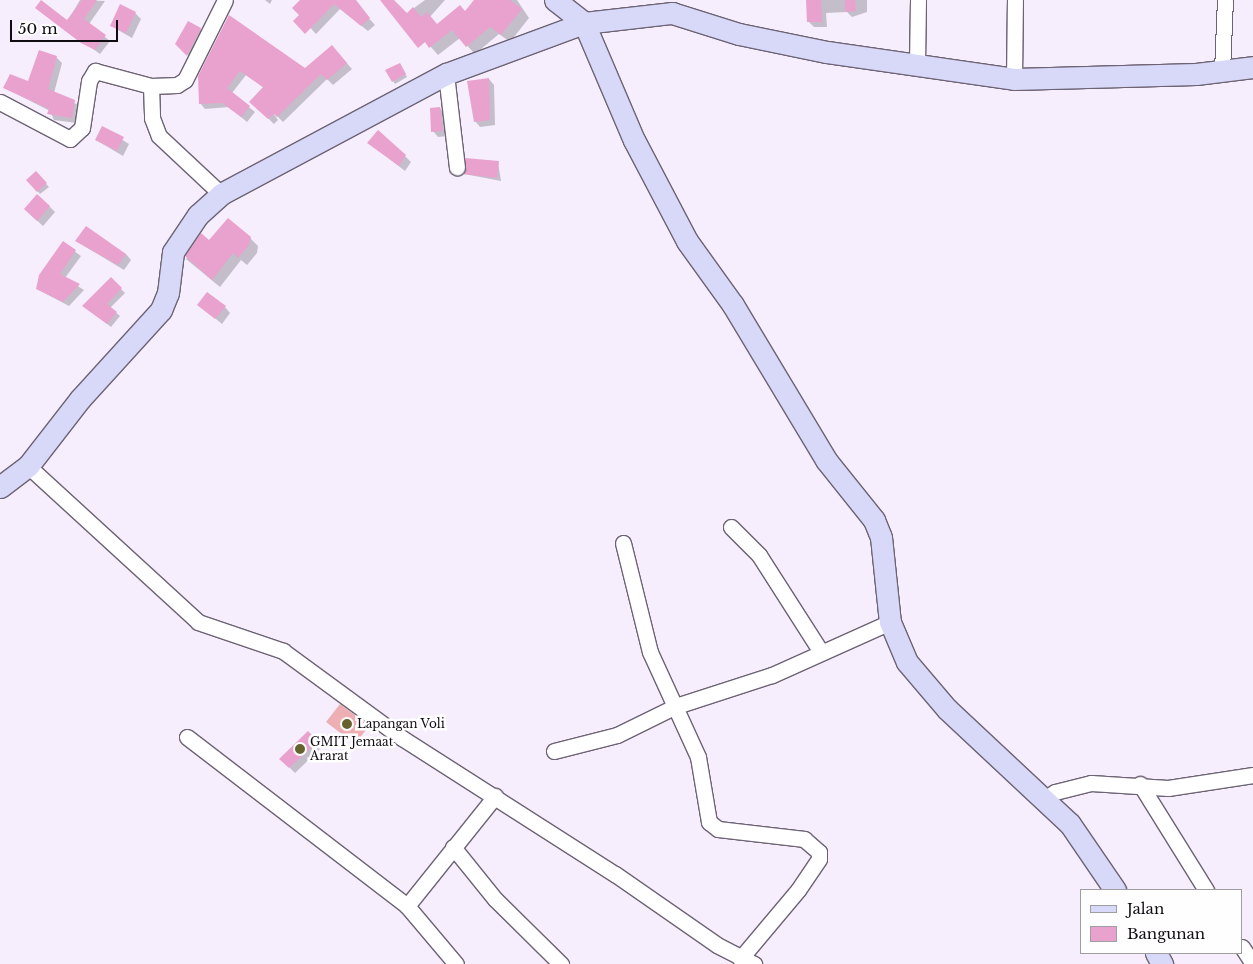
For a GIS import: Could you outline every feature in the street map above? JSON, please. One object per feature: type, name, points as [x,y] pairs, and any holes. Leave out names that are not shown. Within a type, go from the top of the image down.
[{"type":"street","points":[[0,102],[70,140],[82,128],[89,81],[95,71],[151,86],[176,85],[185,80],[225,0]]},
{"type":"street","points":[[555,0],[584,23],[634,140],[677,224],[733,305],[826,460],[874,520],[881,537],[890,622],[919,679],[1070,824],[1114,889]]},
{"type":"street","points":[[917,64],[918,0]]},
{"type":"street","points":[[1014,79],[1015,0]]},
{"type":"street","points":[[1222,71],[1225,0]]},
{"type":"street","points":[[0,487],[28,466],[80,399],[161,310],[168,293],[173,252],[198,215],[221,194],[446,74],[584,23],[674,6],[739,34],[1014,79],[1222,71],[1253,68]]},
{"type":"street","points":[[446,74],[457,167]]},
{"type":"street","points":[[151,86],[152,118],[159,136],[221,194]]},
{"type":"street","points":[[28,466],[198,622],[283,650],[402,738],[747,961],[819,859],[819,852],[804,839],[712,825],[700,765],[676,706],[650,652],[623,543]]},
{"type":"street","points":[[731,527],[759,555],[821,652]]},
{"type":"street","points":[[554,751],[617,735],[676,706],[772,675],[890,622]]},
{"type":"street","points":[[187,738],[407,906],[456,964]]},
{"type":"street","points":[[1043,800],[1055,792],[1092,783],[1140,784],[1168,788],[1253,775]]},
{"type":"street","points":[[1140,784],[1205,889]]},
{"type":"street","points":[[407,906],[494,796]]},
{"type":"street","points":[[453,847],[495,899],[561,964]]},
{"type":"street","points":[[1243,949],[1252,964]]},
{"type":"shaded area","name":"Lapangan Voli","points":[[340,704],[369,726],[355,744],[326,722]]},
{"type":"building","points":[[41,0],[67,20],[82,0],[97,0],[84,19],[106,35],[95,50],[81,43],[35,8]]},
{"type":"building","points":[[300,0],[356,0],[370,18],[361,26],[334,4],[305,34],[293,21],[299,15],[292,8]]},
{"type":"building","points":[[380,0],[394,0],[407,13],[413,7],[421,17],[427,12],[437,24],[460,5],[465,11],[474,0],[510,0],[522,9],[501,35],[490,27],[466,47],[452,30],[429,48],[425,42],[418,48]]},
{"type":"building","points":[[806,0],[821,0],[822,22],[807,22]]},
{"type":"building","points":[[845,0],[855,0],[856,11],[845,12]]},
{"type":"building","points":[[120,4],[136,12],[126,33],[110,26]]},
{"type":"building","points":[[229,15],[305,68],[332,45],[347,63],[327,80],[321,74],[277,117],[274,114],[268,119],[249,102],[263,87],[240,71],[227,88],[250,106],[241,117],[222,103],[199,104],[198,76]]},
{"type":"building","points":[[188,21],[201,28],[187,56],[175,44]]},
{"type":"building","points":[[39,50],[57,56],[48,89],[75,100],[72,118],[47,114],[49,109],[3,88],[10,74],[28,81]]},
{"type":"building","points":[[400,63],[406,74],[392,82],[385,70]]},
{"type":"building","points":[[489,78],[490,120],[474,122],[467,81]]},
{"type":"building","points":[[440,107],[443,131],[431,132],[430,108]]},
{"type":"building","points":[[102,126],[124,137],[117,151],[95,140]]},
{"type":"building","points":[[378,130],[406,155],[399,166],[367,143]]},
{"type":"building","points":[[465,158],[499,161],[497,178],[463,174]]},
{"type":"building","points":[[36,171],[47,183],[37,192],[26,180]]},
{"type":"building","points":[[37,194],[50,206],[37,221],[24,209]]},
{"type":"building","points":[[228,218],[251,237],[249,245],[238,258],[233,253],[212,280],[185,256],[201,233],[209,240]]},
{"type":"building","points":[[86,226],[126,254],[118,265],[75,241]]},
{"type":"building","points":[[63,241],[76,250],[60,274],[80,284],[63,302],[36,289],[39,275]]},
{"type":"building","points":[[111,277],[122,288],[107,304],[117,312],[107,324],[82,306]]},
{"type":"building","points":[[207,292],[226,306],[215,319],[197,305]]},
{"type":"building","points":[[308,731],[318,741],[289,768],[279,759]]},
{"type":"place","name":"Lapangan Voli","points":[[347,724]]},
{"type":"place","name":"GMIT Jemaat Ararat","points":[[300,749]]}]
